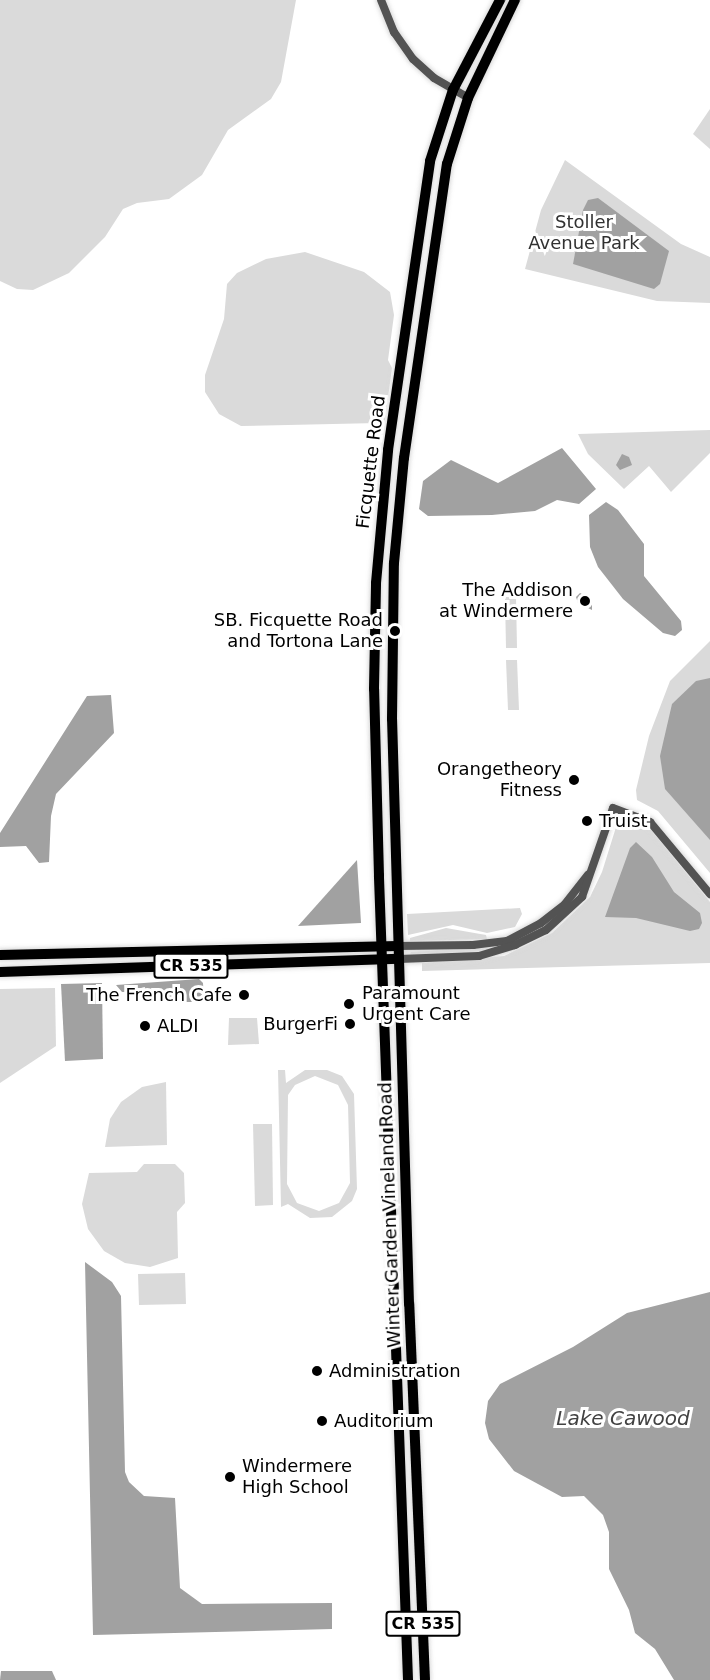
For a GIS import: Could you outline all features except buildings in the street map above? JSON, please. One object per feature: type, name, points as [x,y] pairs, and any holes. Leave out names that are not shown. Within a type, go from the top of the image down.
[{"type":"main road","name":"Ficquette Road","points":[[382,946],[374,689],[378,545],[426,180],[453,90],[500,0]]},
{"type":"main road","name":"Ficquette Road","points":[[398,946],[391,683],[396,542],[442,194],[468,98],[515,0]]},
{"type":"main road","name":"Winter Garden Vineland Road","points":[[382,946],[392,1304],[408,1680]]},
{"type":"main road","name":"CR 535","points":[[0,955],[398,946]]},
{"type":"main road","name":"Winter Garden Vineland Road","points":[[398,946],[425,1680]]},
{"type":"main road","points":[[382,960],[399,959]]},
{"type":"main road","name":"CR 535","points":[[0,972],[382,960]]},
{"type":"main road","points":[[404,1568],[421,1568]]},
{"type":"street","points":[[381,0],[394,32],[407,52],[453,90],[468,98]]},
{"type":"street","points":[[399,959],[478,956],[515,945],[566,915],[582,897],[595,866],[613,808],[650,822],[710,894]]},
{"type":"street","points":[[398,946],[473,945],[507,941],[541,923],[565,904],[595,866]]},
{"type":"green space","points":[[0,0],[296,0],[281,82],[271,99],[228,130],[202,175],[169,199],[137,203],[123,209],[105,237],[69,273],[33,290],[17,289],[0,281]]},
{"type":"green space","points":[[710,109],[710,149],[693,134]]},
{"type":"green space","name":"Stoller Avenue Park","points":[[565,160],[681,244],[710,257],[710,303],[657,301],[525,269],[541,210]]},
{"type":"green space","points":[[305,252],[364,272],[390,292],[394,315],[388,360],[392,368],[385,420],[378,423],[241,426],[219,414],[205,392],[205,375],[224,319],[227,284],[237,273],[266,259]]},
{"type":"green space","points":[[710,430],[710,453],[671,492],[649,466],[624,489],[588,454],[578,434]]},
{"type":"green space","points":[[505,597],[516,597],[517,648],[506,648]]},
{"type":"green space","points":[[710,641],[710,873],[658,811],[637,800],[636,790],[649,736],[670,681]]},
{"type":"green space","points":[[506,660],[517,660],[519,710],[508,710]]},
{"type":"green space","points":[[623,816],[647,825],[710,902],[710,963],[422,971],[422,963],[504,956],[552,933],[590,897],[602,872],[617,824]]},
{"type":"green space","points":[[520,908],[522,914],[515,927],[487,933],[453,925],[408,935],[407,914]]},
{"type":"green space","points":[[446,928],[486,935],[487,939],[410,941],[410,938]]},
{"type":"green space","points":[[535,933],[494,950],[410,955],[411,952],[492,947]]},
{"type":"green space","points":[[55,988],[56,1046],[0,1083],[0,989]]},
{"type":"green space","points":[[229,1018],[257,1018],[259,1044],[228,1045]]},
{"type":"green space","points":[[278,1070],[285,1070],[286,1083],[305,1070],[327,1070],[342,1076],[354,1094],[357,1189],[352,1201],[332,1217],[310,1218],[288,1204],[281,1207]],"holes":[[[315,1076],[338,1085],[348,1105],[350,1183],[339,1203],[319,1211],[297,1203],[287,1184],[288,1095],[295,1085]]]},
{"type":"green space","points":[[166,1082],[167,1145],[105,1147],[110,1119],[121,1102],[142,1087]]},
{"type":"green space","points":[[253,1124],[272,1124],[273,1205],[255,1206]]},
{"type":"green space","points":[[144,1164],[175,1164],[184,1173],[185,1203],[177,1212],[178,1258],[150,1267],[125,1263],[104,1251],[88,1229],[82,1204],[89,1173],[137,1172]]},
{"type":"green space","points":[[185,1273],[186,1304],[139,1305],[138,1274]]},
{"type":"water","points":[[598,198],[669,251],[660,284],[654,289],[573,264],[583,210],[588,200]]},
{"type":"water","points":[[562,448],[596,489],[579,504],[557,500],[535,511],[492,515],[428,516],[419,509],[423,481],[451,460],[498,483]]},
{"type":"water","points":[[622,454],[629,457],[632,465],[620,470],[616,465]]},
{"type":"water","points":[[606,502],[618,510],[644,544],[644,576],[681,621],[682,630],[675,636],[663,633],[623,599],[598,567],[590,547],[589,515]]},
{"type":"water","name":"The Addison at Windermere","points":[[580,593],[592,599],[592,610],[578,603],[576,597]]},
{"type":"water","points":[[710,678],[710,840],[665,789],[660,756],[672,704],[696,681]]},
{"type":"water","points":[[111,695],[114,733],[56,794],[51,816],[49,862],[39,863],[26,846],[0,847],[0,833],[87,696]]},
{"type":"water","points":[[636,842],[652,857],[674,892],[700,913],[702,923],[699,929],[690,931],[636,918],[605,917],[630,848]]},
{"type":"water","points":[[357,860],[361,923],[298,926]]},
{"type":"water","points":[[199,979],[203,983],[204,1002],[179,1002],[161,992],[122,992],[116,985]]},
{"type":"water","points":[[102,983],[103,1059],[65,1061],[61,984]]},
{"type":"water","points":[[85,1262],[112,1282],[121,1296],[125,1472],[129,1482],[144,1496],[175,1498],[180,1588],[202,1604],[332,1603],[332,1629],[93,1635]]},
{"type":"water","name":"Lake Cawood","points":[[710,1292],[710,1680],[674,1680],[655,1649],[635,1633],[629,1610],[609,1569],[609,1532],[603,1515],[584,1496],[562,1497],[514,1471],[489,1439],[485,1423],[488,1401],[500,1384],[573,1347],[627,1313]]},
{"type":"water","points":[[1,1671],[52,1671],[56,1680],[0,1680]]},
{"type":"place","name":"The Addison at Windermere","points":[[585,601]]},
{"type":"place","name":"SB. Ficquette Road and Tortona Lane","points":[[395,631]]},
{"type":"place","name":"Orangetheory Fitness","points":[[574,780]]},
{"type":"place","name":"Truist","points":[[587,821]]},
{"type":"place","name":"The French Cafe","points":[[244,995]]},
{"type":"place","name":"Paramount Urgent Care","points":[[349,1004]]},
{"type":"place","name":"BurgerFi","points":[[350,1024]]},
{"type":"place","name":"ALDI","points":[[145,1026]]},
{"type":"place","name":"Administration","points":[[317,1371]]},
{"type":"place","name":"Auditorium","points":[[322,1421]]},
{"type":"place","name":"Windermere High School","points":[[230,1477]]}]
